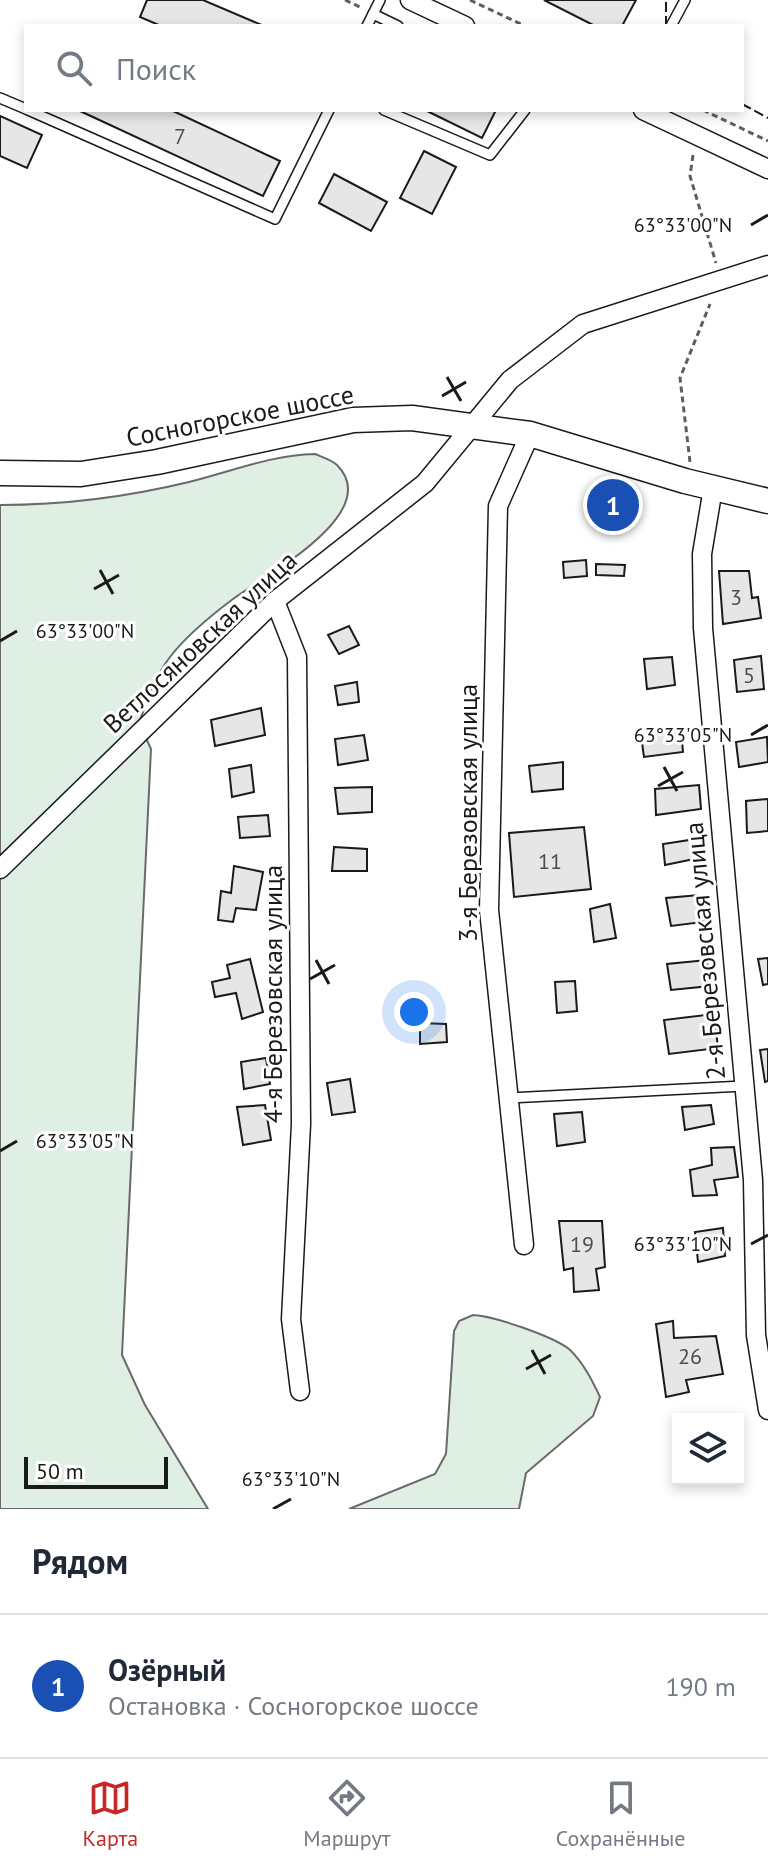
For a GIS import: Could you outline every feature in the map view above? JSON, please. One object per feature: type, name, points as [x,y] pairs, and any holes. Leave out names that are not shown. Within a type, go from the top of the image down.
[{"type":"main road","name":"Сосногорское шоссе","points":[[0,473],[81,474],[157,462],[353,420],[412,418],[530,434],[768,501]]},
{"type":"street","points":[[410,0],[461,24]]},
{"type":"street","points":[[650,112],[768,169]]},
{"type":"street","name":"Ветлосяновская улица","points":[[0,869],[275,601],[425,483],[510,380],[583,324],[768,265]]},
{"type":"street","name":"3-я Березовская улица","points":[[524,1245],[489,910],[498,506],[530,434]]},
{"type":"street","name":"2-я Березовская улица","points":[[713,488],[702,554],[703,628],[753,1180],[756,1335],[768,1410]]},
{"type":"street","name":"4-я Березовская улица","points":[[275,601],[297,657],[301,1124],[291,1319],[300,1391]]},
{"type":"lane","points":[[368,24],[380,0]]},
{"type":"lane","points":[[672,24],[685,0]]},
{"type":"lane","points":[[373,14],[394,24]]},
{"type":"lane","points":[[0,98],[24,109]]},
{"type":"lane","points":[[32,112],[275,219],[327,112]]},
{"type":"lane","points":[[389,112],[490,155],[523,112]]},
{"type":"lane","points":[[509,1098],[743,1086]]},
{"type":"path","points":[[470,0],[521,24]]},
{"type":"path","points":[[707,112],[768,141]]},
{"type":"green space","points":[[315,454],[337,465],[348,484],[345,503],[333,523],[292,560],[225,605],[184,641],[160,672],[139,723],[151,749],[122,1355],[145,1405],[208,1509],[0,1509],[0,505],[48,504],[119,496],[189,482],[267,460]]},
{"type":"green space","points":[[473,1315],[522,1328],[569,1349],[583,1365],[600,1397],[593,1416],[526,1473],[519,1509],[349,1509],[435,1474],[446,1454],[454,1331],[459,1321]]},
{"type":"building","points":[[147,0],[203,0],[259,24],[156,24],[140,17]]},
{"type":"building","points":[[544,0],[636,0],[623,24],[591,24]]},
{"type":"building","points":[[82,112],[175,112],[280,161],[263,196]]},
{"type":"building","points":[[429,112],[495,112],[482,138]]},
{"type":"building","points":[[0,116],[42,135],[27,168],[0,156]]},
{"type":"building","points":[[424,151],[456,167],[432,214],[400,198]]},
{"type":"building","points":[[334,174],[387,202],[371,231],[319,203]]},
{"type":"building","points":[[586,560],[587,576],[564,578],[563,562]]},
{"type":"building","points":[[596,564],[625,565],[624,576],[596,575]]},
{"type":"building","points":[[719,571],[749,571],[752,598],[758,597],[761,618],[723,624]]},
{"type":"building","points":[[349,626],[359,645],[339,654],[328,635]]},
{"type":"building","points":[[761,656],[764,689],[737,692],[734,660]]},
{"type":"building","points":[[672,657],[675,685],[647,689],[644,659]]},
{"type":"building","points":[[357,682],[359,702],[338,705],[335,686]]},
{"type":"building","points":[[261,708],[265,735],[215,746],[211,720]]},
{"type":"building","points":[[681,730],[683,752],[644,757],[641,736]]},
{"type":"building","points":[[364,735],[368,760],[338,765],[335,739]]},
{"type":"building","points":[[767,737],[768,762],[739,767],[736,742]]},
{"type":"building","points":[[563,762],[563,789],[532,792],[529,766]]},
{"type":"building","points":[[251,765],[254,792],[232,797],[229,769]]},
{"type":"building","points":[[699,785],[701,809],[656,815],[655,789]]},
{"type":"building","points":[[372,787],[372,812],[338,814],[335,788]]},
{"type":"building","points":[[768,799],[768,831],[747,833],[746,801]]},
{"type":"building","points":[[268,815],[270,836],[240,838],[238,817]]},
{"type":"building","points":[[584,827],[591,889],[514,897],[509,833]]},
{"type":"building","points":[[696,839],[699,858],[665,865],[663,844]]},
{"type":"building","points":[[334,847],[367,849],[367,871],[332,871]]},
{"type":"building","points":[[234,866],[263,872],[256,910],[236,908],[233,922],[218,920],[221,891],[231,893]]},
{"type":"building","points":[[699,895],[703,922],[671,926],[666,898]]},
{"type":"building","points":[[610,904],[616,938],[594,942],[590,909]]},
{"type":"building","points":[[768,958],[768,984],[763,985],[758,959]]},
{"type":"building","points":[[250,959],[263,1012],[242,1019],[236,993],[215,997],[212,982],[230,978],[227,965]]},
{"type":"building","points":[[707,960],[710,986],[671,990],[667,964]]},
{"type":"building","points":[[575,981],[577,1011],[557,1013],[555,982]]},
{"type":"building","points":[[714,1014],[718,1048],[669,1054],[664,1020]]},
{"type":"building","points":[[420,1023],[446,1024],[447,1042],[420,1044]]},
{"type":"building","points":[[768,1049],[768,1081],[765,1082],[760,1050]]},
{"type":"building","points":[[266,1058],[270,1084],[244,1089],[241,1062]]},
{"type":"building","points":[[350,1079],[355,1112],[332,1115],[327,1083]]},
{"type":"building","points":[[265,1105],[271,1140],[243,1145],[237,1107]]},
{"type":"building","points":[[711,1105],[714,1124],[685,1130],[682,1107]]},
{"type":"building","points":[[582,1112],[585,1142],[557,1146],[554,1114]]},
{"type":"building","points":[[734,1147],[738,1177],[714,1180],[717,1195],[693,1196],[690,1170],[712,1165],[711,1148]]},
{"type":"building","points":[[559,1221],[602,1221],[605,1267],[596,1269],[599,1290],[574,1292],[573,1268],[564,1270]]},
{"type":"building","points":[[723,1228],[725,1256],[698,1262],[695,1232]]},
{"type":"building","points":[[673,1321],[674,1338],[716,1336],[723,1374],[686,1380],[689,1392],[666,1397],[656,1324]]},
{"type":"fence","points":[[666,0],[666,24]]},
{"type":"fence","points":[[744,105],[768,118]]},
{"type":"place","name":"Озёрный","points":[[613,505]]}]
